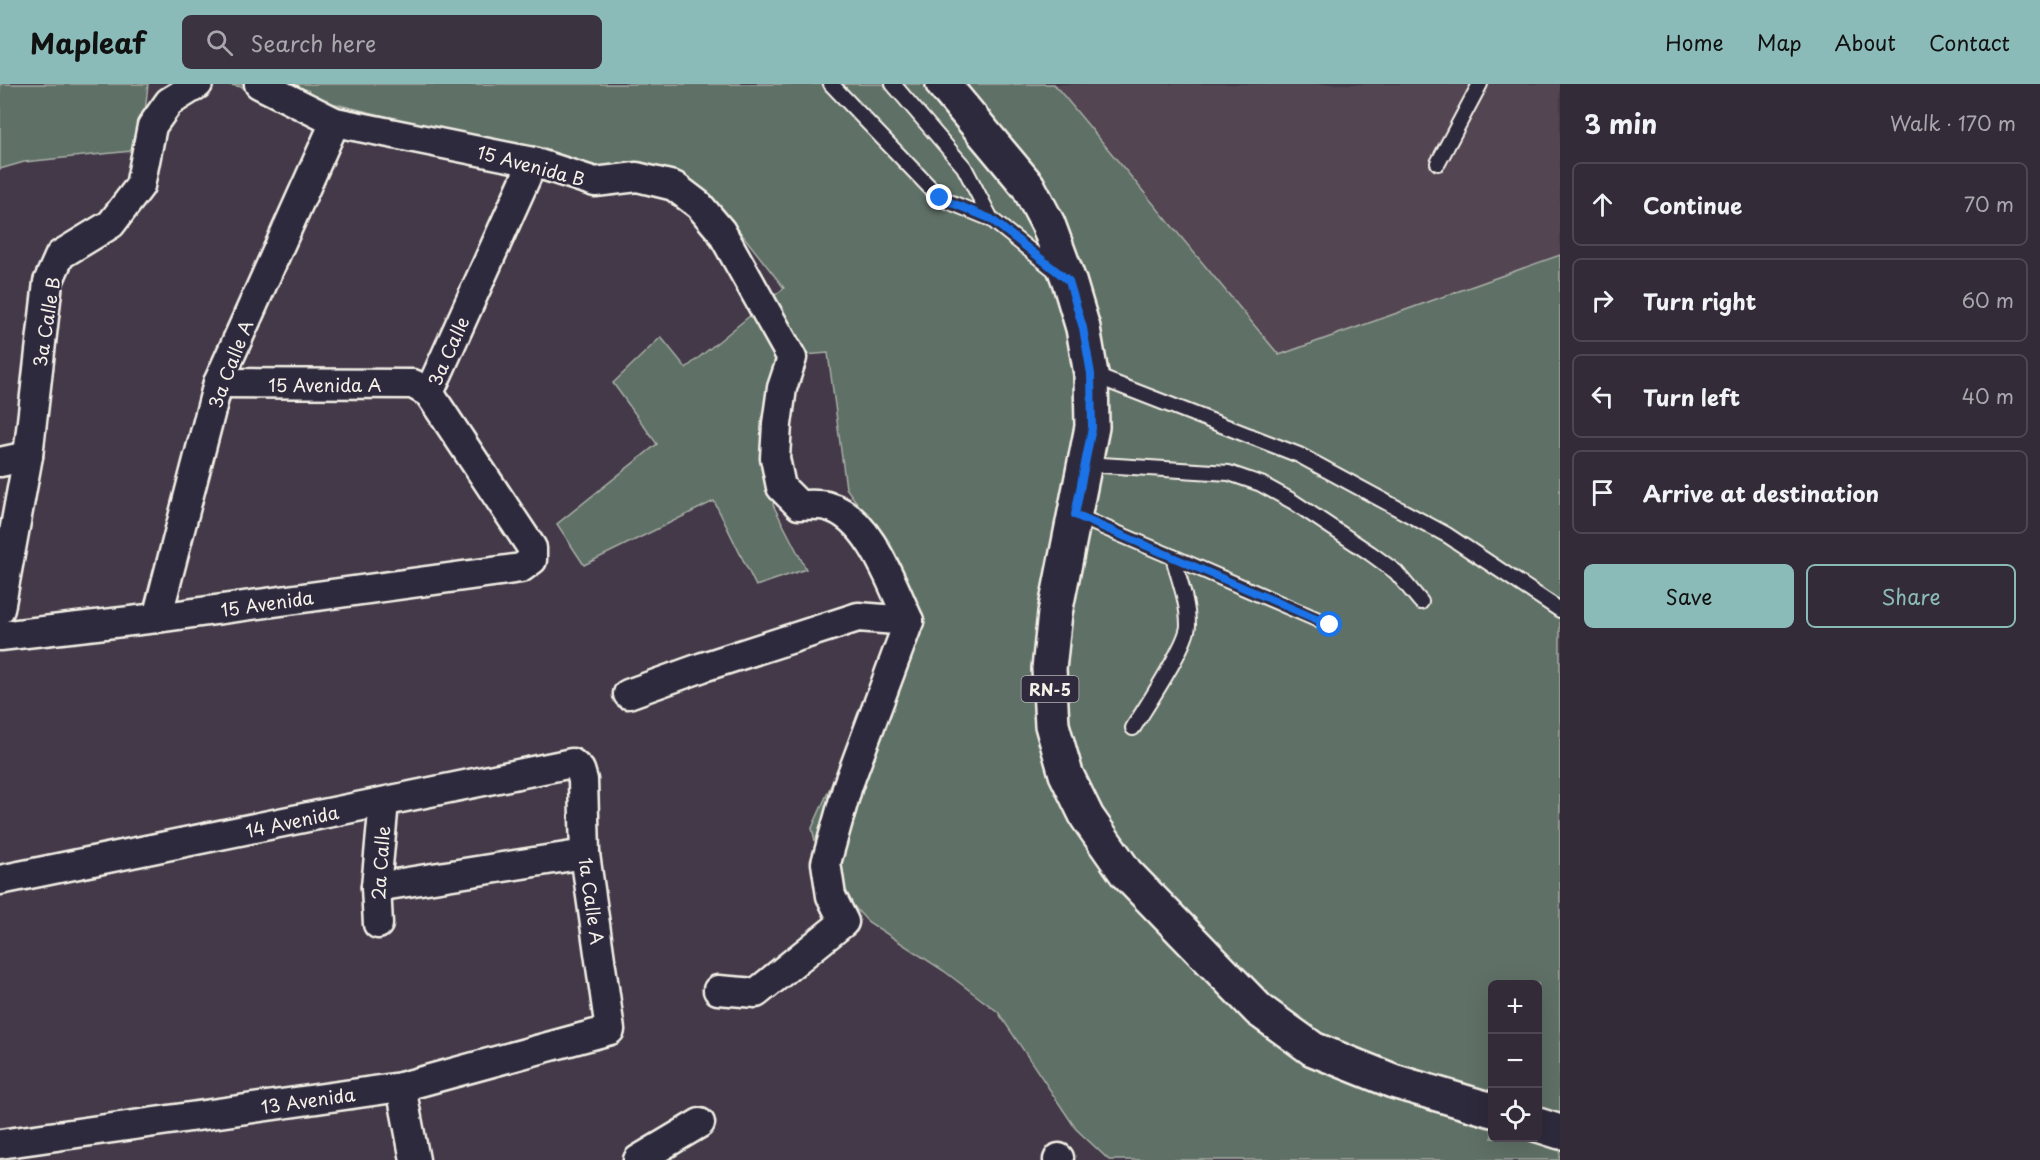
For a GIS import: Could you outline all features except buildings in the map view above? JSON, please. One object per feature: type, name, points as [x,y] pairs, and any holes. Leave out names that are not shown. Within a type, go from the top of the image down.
[{"type":"main road","name":"RN-5","points":[[944,84],[1028,186],[1048,224],[1083,328],[1091,374],[1092,428],[1055,613],[1049,669],[1052,725],[1066,774],[1087,817],[1126,873],[1259,1010],[1313,1049],[1393,1081],[1488,1109]]},
{"type":"main road","points":[[1542,1126],[1560,1132]]},
{"type":"street","name":"15 Avenida B","points":[[259,84],[335,122],[533,162],[595,182],[637,177],[674,186],[699,205],[721,231],[792,358],[782,388],[777,424],[775,458],[781,486],[799,505],[828,506],[855,521],[875,549],[909,621]]},
{"type":"street","name":"3a Calle B","points":[[0,609],[28,456],[48,282],[60,255],[111,224],[140,186],[152,126],[169,102],[193,86]]},
{"type":"street","name":"3a Calle A","points":[[157,618],[218,383],[335,122]]},
{"type":"street","name":"3a Calle","points":[[532,560],[532,548],[429,393],[533,162]]},
{"type":"street","name":"15 Avenida A","points":[[218,383],[412,384],[429,393]]},
{"type":"street","points":[[0,462],[28,456]]},
{"type":"street","name":"15 Avenida","points":[[0,636],[157,618],[521,568],[532,560]]},
{"type":"street","points":[[628,694],[858,617],[909,621],[848,784],[826,863],[831,896],[844,922],[756,993],[718,990]]},
{"type":"street","name":"14 Avenida","points":[[0,880],[572,763],[580,770]]},
{"type":"street","name":"1a Calle A","points":[[580,770],[583,780],[585,854],[610,1030]]},
{"type":"street","name":"2a Calle","points":[[378,924],[376,887],[384,801]]},
{"type":"street","points":[[376,887],[585,854]]},
{"type":"street","name":"13 Avenida","points":[[0,1144],[401,1087],[610,1030]]},
{"type":"street","points":[[401,1087],[414,1160]]},
{"type":"street","points":[[638,1160],[700,1123]]},
{"type":"lane","points":[[831,84],[940,198],[991,219],[1069,281]]},
{"type":"lane","points":[[893,84],[964,167],[991,219]]},
{"type":"lane","points":[[1438,163],[1480,84]]},
{"type":"lane","points":[[1091,374],[1299,454],[1447,535],[1560,610]]},
{"type":"lane","points":[[1085,464],[1228,473],[1261,484],[1292,501],[1396,572],[1421,602]]},
{"type":"lane","points":[[1075,515],[1330,625]]},
{"type":"lane","points":[[1133,728],[1178,652],[1188,628],[1188,611],[1173,556]]},
{"type":"shaded area","points":[[1054,84],[1560,84],[1560,255],[1279,355]]},
{"type":"green space","points":[[0,84],[148,84],[141,150],[24,162],[0,169]]},
{"type":"green space","points":[[225,84],[1054,84],[1279,355],[1560,255],[1560,1160],[1109,1160],[1076,1129],[998,1012],[944,971],[867,921],[822,871],[812,828],[901,628],[871,522],[846,488],[828,353],[804,355],[773,505],[806,569],[756,586],[714,501],[584,565],[557,524],[657,444],[613,383],[661,337],[686,368],[784,288],[727,215],[670,178],[601,168],[327,102]]},
{"type":"route","points":[[940,198],[991,219],[1069,281],[1083,328],[1091,374],[1092,428],[1075,515],[1330,625]]}]
